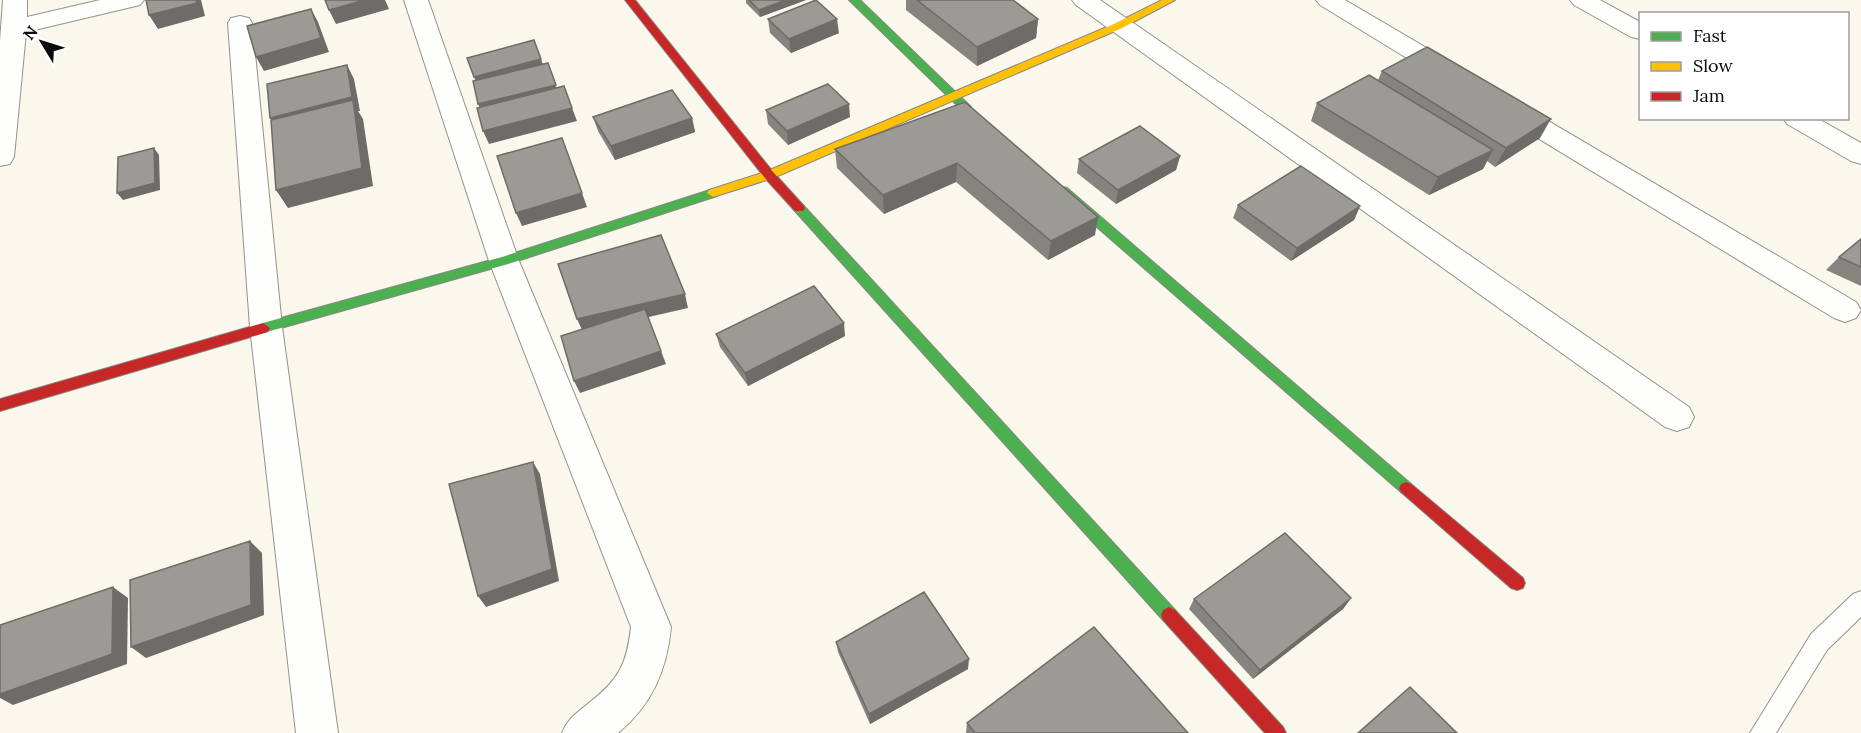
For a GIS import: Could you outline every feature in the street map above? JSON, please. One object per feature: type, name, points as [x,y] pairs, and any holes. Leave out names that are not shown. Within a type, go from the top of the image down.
[{"type":"street","points":[[0,157],[15,0]]},
{"type":"street","points":[[14,27],[132,0]]},
{"type":"street","points":[[416,0],[504,261],[651,627],[650,651],[640,681],[612,712],[583,733]]},
{"type":"street","points":[[630,0],[769,175],[1277,733]]},
{"type":"street","points":[[854,0],[953,97],[980,120]]},
{"type":"street","points":[[1084,0],[1677,417]]},
{"type":"street","points":[[0,405],[266,327],[504,261],[769,175],[1118,26],[1170,0]]},
{"type":"street","points":[[1328,0],[1845,310]]},
{"type":"street","points":[[1581,0],[1639,31]]},
{"type":"street","points":[[240,23],[266,327],[317,733]]},
{"type":"street","points":[[1800,120],[1861,155]]},
{"type":"street","points":[[1052,182],[1516,583]]},
{"type":"lane","points":[[1762,733],[1819,642],[1861,602]]},
{"type":"building","points":[[146,0],[196,0],[197,3],[149,15]]},
{"type":"building","points":[[325,0],[365,0],[329,10]]},
{"type":"building","points":[[749,0],[786,0],[759,10]]},
{"type":"building","points":[[816,0],[837,19],[789,39],[768,19]]},
{"type":"building","points":[[917,0],[1013,0],[1038,19],[977,47]]},
{"type":"building","points":[[311,9],[321,38],[256,57],[247,26]]},
{"type":"building","points":[[534,40],[541,59],[474,77],[467,58]]},
{"type":"building","points":[[1427,47],[1551,119],[1506,148],[1382,71]]},
{"type":"building","points":[[548,63],[556,85],[478,104],[473,81]]},
{"type":"building","points":[[347,65],[352,97],[270,118],[267,84]]},
{"type":"building","points":[[1369,75],[1493,150],[1438,177],[1317,103]]},
{"type":"building","points":[[828,84],[849,104],[787,131],[766,110]]},
{"type":"building","points":[[564,86],[572,108],[483,131],[477,108]]},
{"type":"building","points":[[672,90],[692,118],[611,146],[593,117]]},
{"type":"building","points":[[353,100],[362,168],[276,190],[271,120]]},
{"type":"building","points":[[965,102],[1098,217],[1051,241],[957,163],[883,195],[835,149]]},
{"type":"building","points":[[1140,126],[1180,156],[1118,190],[1079,159]]},
{"type":"building","points":[[562,138],[582,193],[516,213],[497,156]]},
{"type":"building","points":[[154,148],[155,183],[117,193],[118,157]]},
{"type":"building","points":[[1301,166],[1360,206],[1297,248],[1238,205]]},
{"type":"building","points":[[661,235],[685,294],[577,319],[558,264]]},
{"type":"building","points":[[1861,239],[1861,267],[1839,257]]},
{"type":"building","points":[[814,286],[844,323],[745,373],[716,334]]},
{"type":"building","points":[[645,309],[661,351],[574,381],[561,336]]},
{"type":"building","points":[[533,462],[552,569],[478,596],[449,484]]},
{"type":"building","points":[[1285,533],[1351,598],[1260,670],[1194,599]]},
{"type":"building","points":[[250,541],[251,605],[131,647],[130,580]]},
{"type":"building","points":[[113,587],[112,654],[0,694],[0,625]]},
{"type":"building","points":[[924,592],[969,659],[869,714],[836,642]]},
{"type":"building","points":[[1094,627],[1188,733],[975,733],[967,723]]},
{"type":"building","points":[[1410,687],[1457,733],[1358,733]]},
{"type":"traffic: fast","points":[[854,0],[967,109]]},
{"type":"traffic: fast","points":[[1063,191],[1406,488]]},
{"type":"traffic: fast","points":[[263,328],[504,261],[713,193]]},
{"type":"traffic: fast","points":[[799,208],[1169,615]]},
{"type":"traffic: slow","points":[[713,193],[769,175],[1118,26],[1170,0]]},
{"type":"traffic: jam","points":[[630,0],[769,175],[799,208]]},
{"type":"traffic: jam","points":[[0,405],[263,328]]},
{"type":"traffic: jam","points":[[1406,488],[1517,583]]},
{"type":"traffic: jam","points":[[1169,615],[1277,733]]}]
